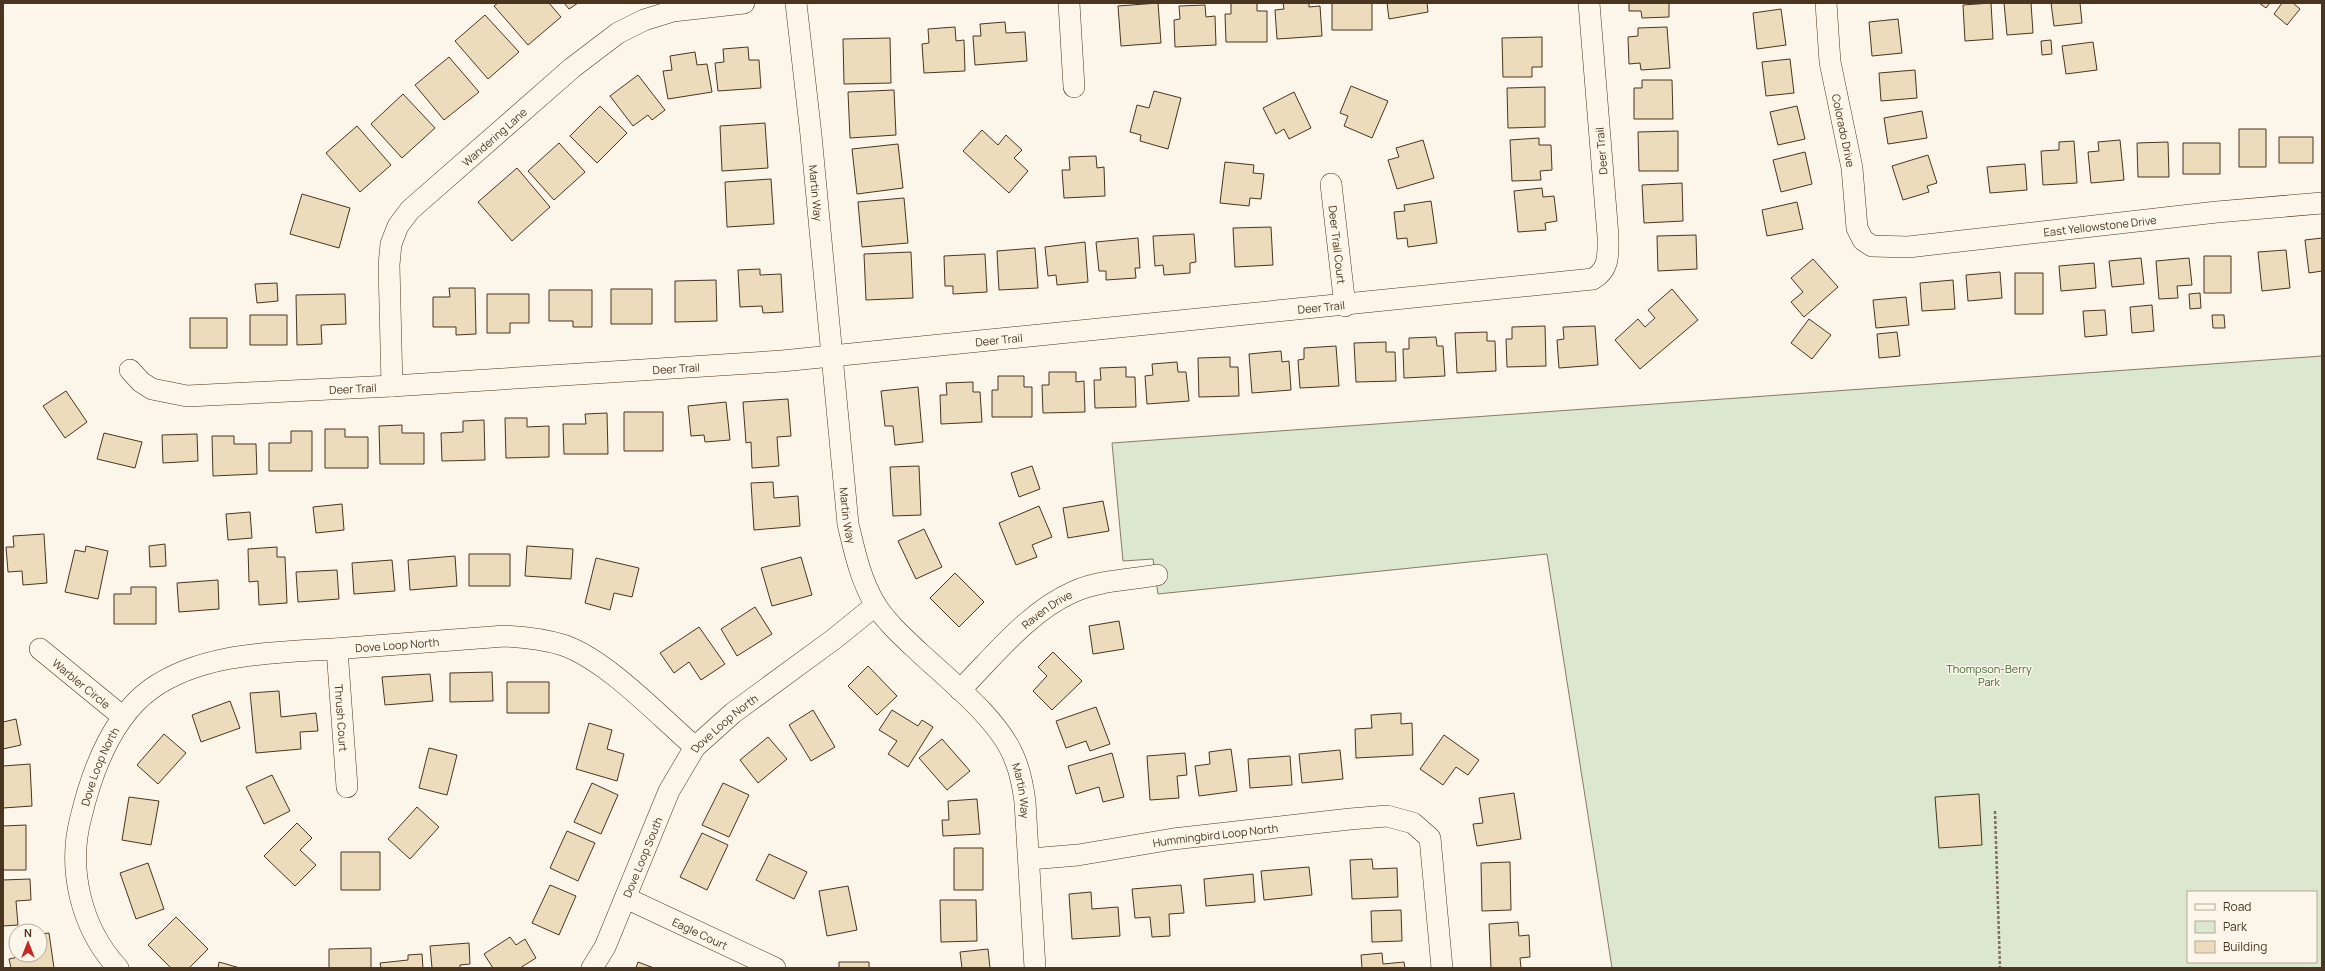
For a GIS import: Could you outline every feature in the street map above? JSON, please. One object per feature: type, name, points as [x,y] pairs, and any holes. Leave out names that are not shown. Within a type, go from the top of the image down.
[{"type":"street","name":"Wandering Lane","points":[[392,386],[389,265],[391,244],[398,226],[410,210],[572,68],[618,33],[644,20],[673,12],[744,3]]},
{"type":"street","name":"Martin Way","points":[[796,3],[811,135],[848,524],[860,574],[876,605],[901,635],[960,690],[999,732],[1013,754],[1021,778],[1026,802],[1035,968]]},
{"type":"street","points":[[1069,3],[1074,87]]},
{"type":"street","name":"Deer Trail","points":[[130,370],[140,382],[152,389],[187,396],[392,386],[782,361],[1345,306],[1593,279],[1602,274],[1607,262],[1608,236],[1589,3]]},
{"type":"street","name":"Colorado Drive","points":[[1826,3],[1830,62],[1852,168],[1857,228],[1863,240],[1872,246],[1878,246]]},
{"type":"street","name":"Deer Trail Court","points":[[1331,184],[1345,306]]},
{"type":"street","name":"East Yellowstone Drive","points":[[1878,246],[1908,248],[2217,212],[2322,203]]},
{"type":"street","name":"Raven Drive","points":[[960,690],[1026,624],[1056,600],[1090,586],[1158,575]]},
{"type":"street","name":"Dove Loop North","points":[[118,968],[110,959],[91,927],[78,887],[75,868],[77,830],[87,792],[101,754],[123,717],[150,690],[169,678],[192,669],[241,657],[505,636],[535,638],[563,645],[588,657],[611,673],[695,747],[733,712],[834,639],[876,605]]},
{"type":"street","name":"Thrush Court","points":[[337,649],[347,787]]},
{"type":"street","name":"Warbler Circle","points":[[40,650],[123,717]]},
{"type":"street","name":"Dove Loop South","points":[[592,968],[605,947],[669,791],[695,747]]},
{"type":"street","name":"Hummingbird Loop North","points":[[1030,859],[1078,855],[1173,839],[1350,819],[1387,816],[1401,819],[1413,823],[1430,838],[1442,968]]},
{"type":"street","name":"Eagle Court","points":[[626,898],[775,968]]},
{"type":"path","points":[[1995,811],[2000,968]]},
{"type":"green space","name":"Thompson-Berry Park","points":[[2322,356],[2322,968],[1612,968],[1547,554],[1158,594],[1153,559],[1123,561],[1112,443]]},
{"type":"building","points":[[498,3],[549,3],[561,17],[528,45],[494,6]]},
{"type":"building","points":[[564,3],[578,3],[569,9]]},
{"type":"building","points":[[1158,3],[1161,43],[1121,46],[1118,6]]},
{"type":"building","points":[[1231,3],[1257,3],[1257,11],[1267,11],[1267,42],[1226,42],[1225,14],[1231,14]]},
{"type":"building","points":[[1283,3],[1309,3],[1309,7],[1320,6],[1322,36],[1277,39],[1275,10],[1284,9]]},
{"type":"building","points":[[1332,3],[1372,3],[1372,30],[1332,30]]},
{"type":"building","points":[[1387,3],[1427,3],[1428,12],[1389,19]]},
{"type":"building","points":[[1629,3],[1669,3],[1669,17],[1642,18],[1641,11],[1629,11]]},
{"type":"building","points":[[1991,3],[1993,39],[1965,41],[1963,5]]},
{"type":"building","points":[[2004,3],[2031,3],[2033,33],[2007,35]]},
{"type":"building","points":[[2051,3],[2080,3],[2082,23],[2054,26]]},
{"type":"building","points":[[2259,3],[2270,3],[2266,8]]},
{"type":"building","points":[[2282,3],[2293,3],[2300,9],[2287,25],[2274,14]]},
{"type":"building","points":[[1205,5],[1206,17],[1215,16],[1216,45],[1175,47],[1174,20],[1180,19],[1179,6]]},
{"type":"building","points":[[1781,9],[1786,45],[1757,49],[1753,13]]},
{"type":"building","points":[[485,15],[519,52],[488,79],[455,41]]},
{"type":"building","points":[[1898,19],[1902,53],[1872,56],[1869,22]]},
{"type":"building","points":[[1005,22],[1006,33],[1025,32],[1027,61],[975,65],[973,36],[981,36],[980,24]]},
{"type":"building","points":[[955,27],[956,41],[964,40],[965,71],[924,73],[922,44],[929,43],[928,29]]},
{"type":"building","points":[[1667,27],[1670,68],[1641,70],[1640,63],[1629,64],[1628,37],[1638,36],[1638,28]]},
{"type":"building","points":[[1542,37],[1542,67],[1532,67],[1532,77],[1503,77],[1502,38]]},
{"type":"building","points":[[890,38],[891,83],[844,84],[843,39]]},
{"type":"building","points":[[2051,40],[2052,54],[2042,55],[2041,41]]},
{"type":"building","points":[[2093,42],[2097,70],[2066,74],[2062,46]]},
{"type":"building","points":[[748,47],[749,60],[759,60],[761,88],[718,91],[715,63],[724,62],[723,49]]},
{"type":"building","points":[[695,52],[697,65],[707,64],[712,92],[668,99],[663,71],[672,70],[670,56]]},
{"type":"building","points":[[449,57],[479,92],[444,120],[415,85]]},
{"type":"building","points":[[1790,59],[1794,93],[1766,96],[1762,62]]},
{"type":"building","points":[[1915,70],[1917,98],[1881,101],[1879,73]]},
{"type":"building","points":[[638,75],[665,110],[652,120],[648,115],[633,126],[610,96]]},
{"type":"building","points":[[1642,80],[1672,80],[1673,119],[1634,119],[1634,88],[1642,88]]},
{"type":"building","points":[[1351,86],[1388,101],[1372,138],[1344,126],[1348,116],[1340,113]]},
{"type":"building","points":[[1545,87],[1545,127],[1508,128],[1507,88]]},
{"type":"building","points":[[894,90],[896,135],[850,138],[848,92]]},
{"type":"building","points":[[1154,91],[1181,98],[1168,149],[1140,141],[1141,135],[1130,132],[1137,105],[1149,108]]},
{"type":"building","points":[[1294,92],[1311,128],[1289,139],[1284,129],[1276,134],[1263,108]]},
{"type":"building","points":[[403,94],[435,128],[402,158],[371,124]]},
{"type":"building","points":[[600,106],[627,133],[597,163],[570,136]]},
{"type":"building","points":[[1797,106],[1805,139],[1778,145],[1770,112]]},
{"type":"building","points":[[1922,111],[1927,138],[1888,144],[1884,118]]},
{"type":"building","points":[[765,123],[768,168],[722,171],[720,126]]},
{"type":"building","points":[[357,126],[391,165],[360,192],[326,153]]},
{"type":"building","points":[[2239,129],[2266,129],[2266,167],[2239,167]]},
{"type":"building","points":[[982,130],[998,145],[1006,135],[1022,150],[1014,158],[1028,171],[1009,193],[963,151]]},
{"type":"building","points":[[1678,131],[1678,171],[1639,171],[1638,132]]},
{"type":"building","points":[[2279,137],[2313,137],[2313,163],[2279,163]]},
{"type":"building","points":[[1539,138],[1539,145],[1551,145],[1552,170],[1540,171],[1541,180],[1512,181],[1510,140]]},
{"type":"building","points":[[1423,140],[1434,178],[1397,189],[1388,160],[1399,157],[1396,148]]},
{"type":"building","points":[[2120,140],[2124,180],[2091,183],[2088,152],[2099,151],[2098,142]]},
{"type":"building","points":[[2074,141],[2077,183],[2043,185],[2041,151],[2059,150],[2059,142]]},
{"type":"building","points":[[2168,142],[2169,177],[2138,177],[2137,143]]},
{"type":"building","points":[[559,143],[585,172],[554,200],[528,171]]},
{"type":"building","points":[[2183,143],[2220,143],[2220,174],[2183,174]]},
{"type":"building","points":[[898,144],[903,188],[857,194],[852,149]]},
{"type":"building","points":[[1805,152],[1812,184],[1781,192],[1773,160]]},
{"type":"building","points":[[1928,155],[1937,183],[1927,186],[1929,192],[1903,200],[1892,166]]},
{"type":"building","points":[[1096,156],[1097,168],[1104,167],[1105,196],[1064,198],[1062,170],[1070,170],[1069,157]]},
{"type":"building","points":[[1225,162],[1254,165],[1253,173],[1264,174],[1261,199],[1250,198],[1249,206],[1220,203]]},
{"type":"building","points":[[2025,164],[2027,190],[1990,193],[1987,167]]},
{"type":"building","points":[[517,168],[550,207],[512,241],[478,202]]},
{"type":"building","points":[[771,179],[774,224],[727,227],[725,182]]},
{"type":"building","points":[[1682,183],[1683,221],[1644,223],[1642,185]]},
{"type":"building","points":[[1542,188],[1543,197],[1554,196],[1557,221],[1545,223],[1546,230],[1518,232],[1514,191]]},
{"type":"building","points":[[302,194],[350,208],[339,248],[290,234]]},
{"type":"building","points":[[904,198],[908,243],[862,247],[858,202]]},
{"type":"building","points":[[1431,201],[1437,243],[1408,247],[1407,238],[1397,239],[1394,212],[1405,211],[1404,205]]},
{"type":"building","points":[[1797,202],[1803,229],[1767,236],[1762,210]]},
{"type":"building","points":[[1271,227],[1273,265],[1235,267],[1233,228]]},
{"type":"building","points":[[1194,234],[1196,262],[1190,263],[1190,273],[1164,275],[1163,265],[1155,266],[1153,236]]},
{"type":"building","points":[[1696,235],[1697,269],[1658,271],[1657,236]]},
{"type":"building","points":[[1138,238],[1140,268],[1135,268],[1136,278],[1106,280],[1106,271],[1099,271],[1096,242]]},
{"type":"building","points":[[2322,238],[2322,271],[2309,273],[2305,240]]},
{"type":"building","points":[[1085,242],[1088,282],[1057,285],[1056,275],[1048,276],[1045,247]]},
{"type":"building","points":[[1035,248],[1038,288],[999,290],[997,251]]},
{"type":"building","points":[[2286,250],[2290,288],[2262,291],[2258,252]]},
{"type":"building","points":[[911,252],[913,298],[866,300],[864,254]]},
{"type":"building","points":[[985,254],[987,292],[953,294],[953,286],[945,286],[944,256]]},
{"type":"building","points":[[2204,256],[2231,256],[2231,293],[2204,293]]},
{"type":"building","points":[[2141,258],[2144,284],[2112,287],[2109,261]]},
{"type":"building","points":[[2189,258],[2192,285],[2177,286],[2178,298],[2159,299],[2156,261]]},
{"type":"building","points":[[1813,259],[1838,287],[1804,317],[1791,302],[1803,292],[1791,278]]},
{"type":"building","points":[[2094,263],[2096,288],[2061,291],[2059,266]]},
{"type":"building","points":[[760,269],[760,275],[781,274],[783,312],[763,313],[762,306],[740,307],[738,270]]},
{"type":"building","points":[[2000,272],[2002,298],[1968,301],[1966,275]]},
{"type":"building","points":[[2015,273],[2043,273],[2043,314],[2015,314]]},
{"type":"building","points":[[716,280],[717,321],[675,322],[675,281]]},
{"type":"building","points":[[1953,280],[1955,309],[1922,311],[1920,283]]},
{"type":"building","points":[[277,283],[278,301],[257,303],[255,284]]},
{"type":"building","points":[[449,288],[475,288],[476,334],[456,335],[456,327],[433,327],[433,297],[450,297]]},
{"type":"building","points":[[611,289],[652,289],[652,324],[611,324]]},
{"type":"building","points":[[1672,289],[1698,320],[1640,369],[1615,340],[1638,319],[1645,327],[1655,318],[1648,310]]},
{"type":"building","points":[[549,290],[592,290],[592,327],[573,327],[573,321],[549,321]]},
{"type":"building","points":[[2200,293],[2201,308],[2190,309],[2189,294]]},
{"type":"building","points":[[345,294],[346,324],[321,325],[322,344],[297,345],[296,295]]},
{"type":"building","points":[[487,294],[529,294],[529,323],[510,323],[510,333],[487,333]]},
{"type":"building","points":[[1906,297],[1909,325],[1876,328],[1873,300]]},
{"type":"building","points":[[2152,305],[2154,331],[2132,333],[2130,307]]},
{"type":"building","points":[[2105,310],[2107,335],[2085,337],[2083,311]]},
{"type":"building","points":[[250,315],[287,315],[287,345],[250,345]]},
{"type":"building","points":[[2212,315],[2224,315],[2225,328],[2213,328]]},
{"type":"building","points":[[190,318],[227,318],[227,348],[190,348]]},
{"type":"building","points":[[1809,319],[1831,335],[1812,359],[1791,343]]},
{"type":"building","points":[[1545,326],[1546,366],[1507,367],[1506,339],[1512,339],[1512,327]]},
{"type":"building","points":[[1595,326],[1598,365],[1559,368],[1557,340],[1564,339],[1563,327]]},
{"type":"building","points":[[1487,332],[1487,341],[1495,341],[1496,371],[1457,373],[1455,333]]},
{"type":"building","points":[[1897,332],[1900,356],[1879,358],[1877,334]]},
{"type":"building","points":[[1436,337],[1437,346],[1443,346],[1445,376],[1404,378],[1403,349],[1409,349],[1409,338]]},
{"type":"building","points":[[1386,342],[1386,352],[1395,352],[1396,381],[1356,382],[1354,343]]},
{"type":"building","points":[[1336,346],[1339,386],[1300,388],[1298,360],[1304,359],[1304,348]]},
{"type":"building","points":[[1281,351],[1282,362],[1289,361],[1291,390],[1252,393],[1249,354]]},
{"type":"building","points":[[1230,357],[1230,367],[1238,367],[1239,396],[1199,397],[1198,358]]},
{"type":"building","points":[[1177,362],[1178,372],[1186,372],[1189,401],[1147,404],[1145,376],[1153,375],[1152,364]]},
{"type":"building","points":[[1126,367],[1126,377],[1135,377],[1136,407],[1095,408],[1094,380],[1101,380],[1100,368]]},
{"type":"building","points":[[1049,372],[1076,372],[1076,382],[1084,381],[1085,412],[1043,413],[1042,385],[1049,385]]},
{"type":"building","points":[[998,376],[1024,376],[1024,387],[1032,387],[1032,417],[992,417],[992,390],[998,390]]},
{"type":"building","points":[[973,382],[973,392],[980,392],[982,422],[941,424],[940,395],[947,395],[946,383]]},
{"type":"building","points":[[918,387],[923,442],[895,445],[893,426],[885,426],[881,391]]},
{"type":"building","points":[[66,391],[87,422],[65,438],[43,406]]},
{"type":"building","points":[[788,399],[791,436],[777,437],[779,466],[752,468],[751,442],[746,443],[743,402]]},
{"type":"building","points":[[726,402],[730,440],[705,442],[704,435],[691,436],[688,406]]},
{"type":"building","points":[[624,412],[663,412],[663,451],[624,451]]},
{"type":"building","points":[[607,413],[608,454],[564,454],[563,424],[586,424],[585,414]]},
{"type":"building","points":[[505,418],[527,418],[527,427],[549,426],[549,457],[506,458]]},
{"type":"building","points":[[484,420],[485,460],[442,461],[441,433],[463,432],[463,421]]},
{"type":"building","points":[[402,425],[402,433],[424,433],[424,464],[380,464],[379,426]]},
{"type":"building","points":[[325,429],[345,429],[345,437],[368,437],[368,468],[325,468]]},
{"type":"building","points":[[291,431],[312,431],[312,471],[269,471],[269,443],[291,443]]},
{"type":"building","points":[[104,433],[142,442],[135,468],[97,459]]},
{"type":"building","points":[[197,434],[198,461],[163,463],[162,435]]},
{"type":"building","points":[[212,436],[234,436],[234,444],[256,444],[257,474],[213,476]]},
{"type":"building","points":[[919,466],[921,515],[893,516],[890,467]]},
{"type":"building","points":[[1032,466],[1040,489],[1019,497],[1011,473]]},
{"type":"building","points":[[773,482],[774,498],[798,496],[800,526],[754,530],[751,483]]},
{"type":"building","points":[[1103,501],[1109,531],[1068,538],[1063,508]]},
{"type":"building","points":[[342,504],[344,530],[316,533],[313,507]]},
{"type":"building","points":[[1039,506],[1052,537],[1032,545],[1037,557],[1016,565],[999,523]]},
{"type":"building","points":[[250,512],[252,538],[228,540],[226,514]]},
{"type":"building","points":[[924,529],[942,567],[916,579],[898,541]]},
{"type":"building","points":[[44,534],[47,583],[23,585],[22,571],[8,572],[6,547],[14,547],[13,536]]},
{"type":"building","points":[[165,544],[166,566],[150,567],[149,546]]},
{"type":"building","points":[[86,546],[108,551],[98,599],[65,592],[75,550],[85,552]]},
{"type":"building","points":[[527,546],[573,549],[571,579],[525,576]]},
{"type":"building","points":[[277,547],[277,557],[285,557],[287,603],[259,605],[258,581],[249,582],[248,549]]},
{"type":"building","points":[[469,554],[510,554],[510,586],[469,586]]},
{"type":"building","points":[[455,556],[457,586],[410,590],[408,560]]},
{"type":"building","points":[[801,557],[812,595],[772,606],[761,568]]},
{"type":"building","points":[[596,558],[639,568],[632,597],[614,593],[610,610],[585,603]]},
{"type":"building","points":[[392,560],[395,591],[354,594],[352,563]]},
{"type":"building","points":[[337,570],[339,599],[298,602],[296,572]]},
{"type":"building","points":[[955,573],[984,602],[959,627],[930,598]]},
{"type":"building","points":[[218,580],[219,609],[179,612],[177,583]]},
{"type":"building","points":[[131,587],[156,587],[156,624],[114,624],[114,594],[131,594]]},
{"type":"building","points":[[755,607],[772,634],[737,656],[721,629]]},
{"type":"building","points":[[1119,621],[1124,649],[1093,654],[1089,626]]},
{"type":"building","points":[[699,627],[725,664],[701,680],[689,662],[674,673],[660,653]]},
{"type":"building","points":[[1053,652],[1082,681],[1052,710],[1033,691],[1047,676],[1038,667]]},
{"type":"building","points":[[868,666],[897,696],[877,715],[848,686]]},
{"type":"building","points":[[492,672],[493,701],[450,702],[450,673]]},
{"type":"building","points":[[430,674],[433,701],[385,705],[382,677]]},
{"type":"building","points":[[507,682],[549,682],[549,713],[507,713]]},
{"type":"building","points":[[279,691],[281,717],[316,713],[318,731],[300,732],[301,749],[256,753],[250,693]]},
{"type":"building","points":[[230,701],[240,728],[201,742],[192,715]]},
{"type":"building","points":[[1096,707],[1110,744],[1090,751],[1086,741],[1066,748],[1056,721]]},
{"type":"building","points":[[813,710],[835,747],[811,761],[789,725]]},
{"type":"building","points":[[892,710],[918,726],[922,720],[933,727],[908,767],[888,754],[897,741],[879,730]]},
{"type":"building","points":[[1401,713],[1401,724],[1412,723],[1413,755],[1356,758],[1355,729],[1372,728],[1371,715]]},
{"type":"building","points":[[16,719],[21,745],[3,749],[3,722]]},
{"type":"building","points":[[589,723],[612,730],[607,749],[624,754],[617,781],[576,769]]},
{"type":"building","points":[[164,734],[186,753],[158,784],[137,765]]},
{"type":"building","points":[[1444,735],[1479,760],[1468,775],[1456,767],[1443,785],[1420,769]]},
{"type":"building","points":[[768,737],[787,759],[758,783],[740,760]]},
{"type":"building","points":[[942,739],[970,771],[947,790],[919,758]]},
{"type":"building","points":[[429,748],[457,755],[447,795],[419,788]]},
{"type":"building","points":[[1231,749],[1237,791],[1199,796],[1195,766],[1210,764],[1209,752]]},
{"type":"building","points":[[1340,750],[1343,779],[1302,783],[1299,754]]},
{"type":"building","points":[[1112,753],[1124,797],[1103,802],[1099,787],[1076,794],[1068,766]]},
{"type":"building","points":[[1185,753],[1187,775],[1177,776],[1179,798],[1150,800],[1147,756]]},
{"type":"building","points":[[1290,756],[1292,785],[1250,788],[1248,759]]},
{"type":"building","points":[[30,764],[32,806],[3,808],[3,766]]},
{"type":"building","points":[[272,775],[290,811],[264,824],[246,787]]},
{"type":"building","points":[[592,783],[618,795],[601,834],[574,822]]},
{"type":"building","points":[[723,783],[749,795],[729,837],[702,825]]},
{"type":"building","points":[[1514,793],[1521,839],[1477,846],[1473,824],[1483,823],[1479,798]]},
{"type":"building","points":[[1979,794],[1982,845],[1939,848],[1935,797]]},
{"type":"building","points":[[129,797],[159,801],[151,845],[122,840]]},
{"type":"building","points":[[977,799],[980,834],[943,836],[942,820],[949,820],[948,801]]},
{"type":"building","points":[[417,807],[439,827],[410,859],[388,839]]},
{"type":"building","points":[[297,823],[312,838],[300,850],[316,865],[295,886],[264,856]]},
{"type":"building","points":[[26,825],[26,870],[3,870],[3,826]]},
{"type":"building","points":[[567,831],[595,843],[578,881],[550,868]]},
{"type":"building","points":[[702,833],[728,845],[707,890],[680,877]]},
{"type":"building","points":[[954,848],[983,848],[983,890],[954,890]]},
{"type":"building","points":[[341,852],[380,852],[380,890],[341,890]]},
{"type":"building","points":[[769,854],[807,872],[794,899],[756,880]]},
{"type":"building","points":[[1372,859],[1373,869],[1397,868],[1398,897],[1352,899],[1350,860]]},
{"type":"building","points":[[1510,862],[1511,910],[1482,911],[1481,863]]},
{"type":"building","points":[[148,863],[164,909],[136,919],[120,873]]},
{"type":"building","points":[[1309,867],[1312,895],[1264,900],[1261,871]]},
{"type":"building","points":[[1253,874],[1255,902],[1206,906],[1204,879]]},
{"type":"building","points":[[30,879],[31,900],[16,901],[18,923],[8,923],[8,926],[3,926],[3,880]]},
{"type":"building","points":[[550,885],[576,896],[559,935],[532,923]]},
{"type":"building","points":[[1181,885],[1184,913],[1169,914],[1170,936],[1152,937],[1150,917],[1135,918],[1132,889]]},
{"type":"building","points":[[848,886],[857,930],[827,936],[819,891]]},
{"type":"building","points":[[1091,892],[1092,909],[1118,907],[1120,936],[1072,939],[1069,894]]},
{"type":"building","points":[[940,900],[976,900],[977,941],[941,942]]},
{"type":"building","points":[[1401,910],[1402,941],[1372,942],[1371,911]]},
{"type":"building","points":[[176,917],[208,949],[189,968],[171,968],[148,945]]},
{"type":"building","points":[[1518,922],[1519,936],[1529,935],[1530,957],[1520,958],[1521,968],[1491,968],[1489,924]]},
{"type":"building","points":[[48,933],[54,968],[11,968],[10,963],[48,963]]},
{"type":"building","points":[[510,937],[516,945],[525,939],[536,958],[520,968],[493,968],[484,954]]},
{"type":"building","points":[[469,943],[470,964],[460,965],[460,968],[432,968],[430,946]]},
{"type":"building","points":[[371,948],[371,968],[329,968],[329,949]]},
{"type":"building","points":[[988,949],[990,968],[962,968],[960,952]]},
{"type":"building","points":[[1382,953],[1383,964],[1404,962],[1405,968],[1362,968],[1361,955]]},
{"type":"building","points":[[422,954],[423,968],[381,968],[380,963],[408,960],[408,955]]},
{"type":"building","points":[[219,962],[240,968],[218,968]]},
{"type":"building","points":[[638,962],[654,968],[636,968]]},
{"type":"building","points":[[839,962],[869,962],[869,968],[839,968]]}]
